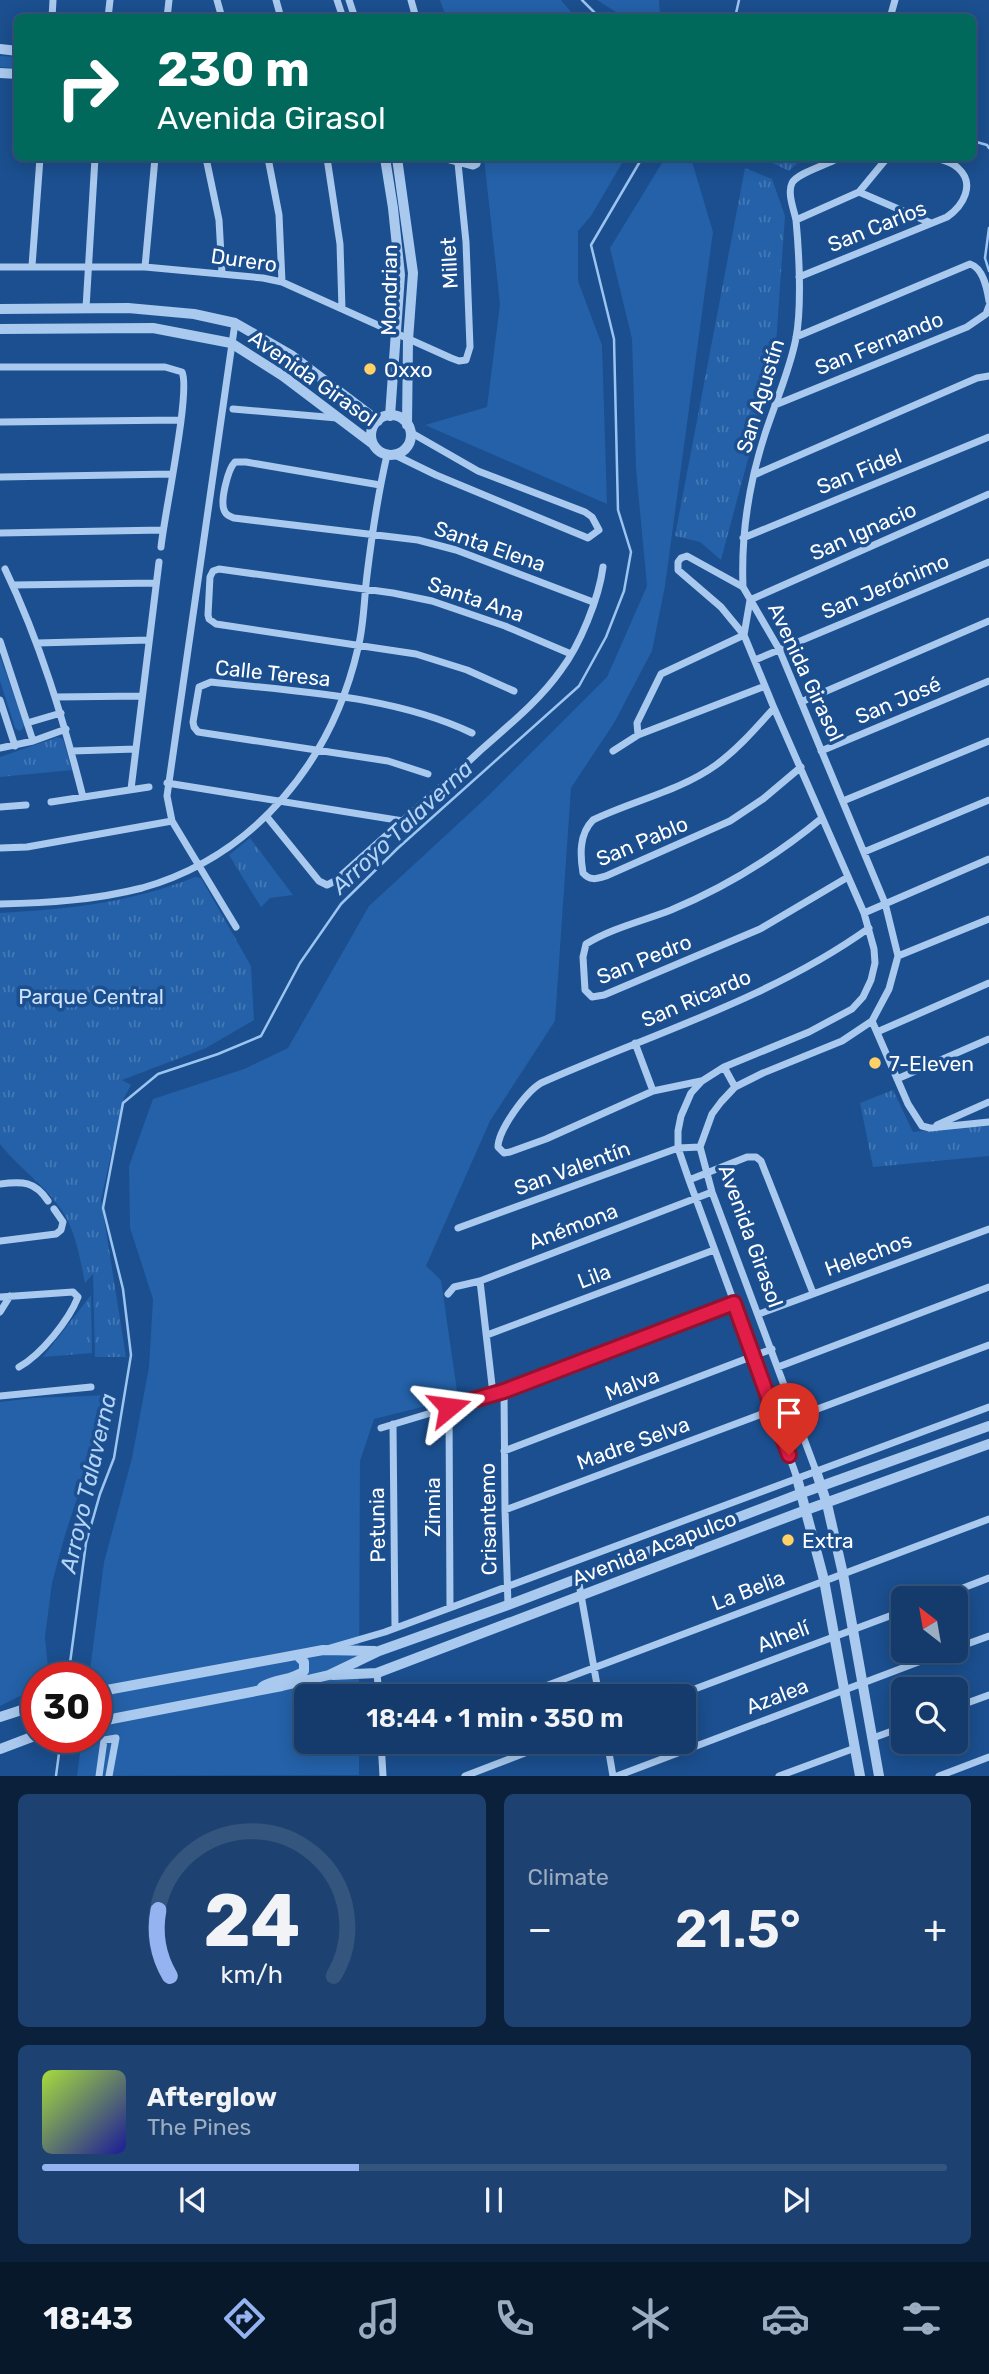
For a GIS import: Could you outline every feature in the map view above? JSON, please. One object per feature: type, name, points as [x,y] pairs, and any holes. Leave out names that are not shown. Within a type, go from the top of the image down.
[{"type":"street","points":[[32,266],[40,161]]},
{"type":"street","points":[[86,308],[95,161]]},
{"type":"street","points":[[145,267],[155,161]]},
{"type":"street","points":[[207,161],[219,220],[222,273]]},
{"type":"street","points":[[269,161],[279,215],[282,282]]},
{"type":"street","points":[[327,161],[340,244],[342,309]]},
{"type":"street","name":"Mondrian","points":[[385,161],[400,275],[390,416]]},
{"type":"street","name":"Mondrian","points":[[397,161],[413,273],[408,340],[409,428]]},
{"type":"street","points":[[452,161],[469,166],[476,165],[477,161]]},
{"type":"street","name":"San Agustín","points":[[743,587],[743,538],[754,475],[796,337],[799,276],[796,220],[790,188],[795,178],[833,161]]},
{"type":"street","name":"San Carlos","points":[[796,220],[859,192],[885,161]]},
{"type":"street","name":"San Carlos","points":[[799,276],[958,210],[967,192],[964,177],[960,169],[943,161]]},
{"type":"street","name":"Millet","points":[[458,163],[468,278],[470,347],[466,360]]},
{"type":"street","points":[[859,192],[931,223]]},
{"type":"street","name":"San Fernando","points":[[796,337],[970,264],[980,270],[989,301]]},
{"type":"street","name":"Durero","points":[[0,267],[145,267],[222,273],[282,282],[408,340],[459,361],[466,360]]},
{"type":"street","name":"San Fernando","points":[[775,404],[967,327],[986,314],[989,306]]},
{"type":"street","name":"Avenida Girasol","points":[[0,309],[128,308],[194,314],[235,323],[291,355],[378,421]]},
{"type":"street","points":[[235,323],[167,783],[167,804],[172,821],[236,928]]},
{"type":"street","points":[[0,329],[153,328],[231,343]]},
{"type":"street","name":"Avenida Girasol","points":[[231,343],[269,366],[373,444]]},
{"type":"street","points":[[0,367],[170,367],[182,372],[185,381],[181,420],[162,547]]},
{"type":"street","name":"San Fidel","points":[[754,475],[989,376]]},
{"type":"street","points":[[233,408],[340,419]]},
{"type":"street","points":[[390,416],[397,416],[409,428],[478,471],[592,517],[599,530],[588,538],[376,449],[371,432],[378,421],[390,416]]},
{"type":"street","points":[[0,422],[181,420]]},
{"type":"street","points":[[0,904],[80,900],[166,880],[231,845],[267,817],[318,751],[344,698],[359,646],[380,485],[391,455],[405,449],[410,438],[409,428]]},
{"type":"street","name":"San Fidel","points":[[743,538],[989,437]]},
{"type":"street","name":"Santa Elena","points":[[380,485],[240,461],[231,466],[224,511],[234,518],[372,534],[442,546],[593,602]]},
{"type":"street","points":[[0,477],[172,474]]},
{"type":"street","name":"San Ignacio","points":[[750,600],[989,494]]},
{"type":"street","points":[[0,533],[163,530]]},
{"type":"street","name":"Avenida Girasol","points":[[860,1776],[824,1580],[802,1493],[695,1198],[678,1148],[678,1131],[683,1109],[691,1093],[702,1081],[724,1068],[809,1032],[852,1009],[867,988],[875,963],[874,949],[864,913],[744,635],[721,607],[678,570],[678,562],[687,556],[743,587],[779,649],[885,903],[898,956],[889,989],[872,1021],[842,1041],[735,1087],[712,1114],[700,1147],[712,1192],[822,1486],[843,1574],[879,1776]]},
{"type":"street","points":[[131,789],[159,562]]},
{"type":"street","name":"San Jerónimo","points":[[755,660],[989,562]]},
{"type":"street","points":[[267,817],[317,878],[324,884],[335,881],[534,701],[562,669],[593,602],[603,567]]},
{"type":"street","points":[[5,569],[37,643],[56,697],[83,797]]},
{"type":"street","name":"Santa Ana","points":[[359,646],[212,622],[208,615],[210,577],[213,571],[219,569],[412,596],[505,626],[571,654]]},
{"type":"street","points":[[13,585],[156,583]]},
{"type":"street","points":[[638,735],[637,723],[661,674],[744,635],[750,600]]},
{"type":"street","points":[[801,702],[989,621]]},
{"type":"street","points":[[37,643],[149,640]]},
{"type":"street","points":[[0,641],[33,741]]},
{"type":"street","points":[[359,646],[434,658],[514,691]]},
{"type":"street","name":"San José","points":[[821,751],[989,681]]},
{"type":"street","name":"Calle Teresa","points":[[318,751],[198,732],[193,722],[200,687],[211,682],[344,698]]},
{"type":"street","points":[[613,751],[638,735],[765,685]]},
{"type":"street","points":[[56,697],[142,696]]},
{"type":"street","points":[[344,698],[427,715],[472,733]]},
{"type":"street","points":[[0,700],[15,746]]},
{"type":"street","name":"San Pablo","points":[[774,708],[744,741],[715,766],[593,820],[584,828],[582,838],[583,873],[587,878],[594,879],[606,876],[730,821],[763,799],[801,767]]},
{"type":"street","points":[[27,723],[61,713]]},
{"type":"street","points":[[0,732],[10,729]]},
{"type":"street","points":[[0,748],[33,741],[66,729]]},
{"type":"street","points":[[843,802],[989,741]]},
{"type":"street","points":[[72,751],[136,748]]},
{"type":"street","points":[[318,751],[388,761],[428,774]]},
{"type":"street","points":[[167,783],[403,821]]},
{"type":"street","points":[[51,802],[149,787]]},
{"type":"street","points":[[864,852],[989,800]]},
{"type":"street","points":[[0,807],[26,805]]},
{"type":"street","name":"San Pedro","points":[[822,818],[769,860],[743,875],[672,909],[586,944],[583,950],[585,990],[592,997],[604,995],[684,963],[760,929],[848,877]]},
{"type":"street","points":[[0,848],[40,845],[172,821]]},
{"type":"street","points":[[864,913],[989,859]]},
{"type":"street","points":[[898,956],[989,919]]},
{"type":"street","name":"San Ricardo","points":[[653,1091],[534,1143],[504,1153],[498,1147],[499,1138],[531,1089],[720,1009],[797,973],[869,928]]},
{"type":"street","points":[[877,1032],[989,982]]},
{"type":"street","points":[[872,1021],[897,1079],[922,1125],[930,1128],[989,1122]]},
{"type":"street","points":[[897,1079],[989,1039]]},
{"type":"street","points":[[635,1043],[653,1091],[702,1081]]},
{"type":"street","points":[[724,1068],[735,1087]]},
{"type":"street","points":[[930,1128],[989,1102]]},
{"type":"street","name":"San Valentín","points":[[458,1228],[678,1148],[700,1147]]},
{"type":"street","points":[[689,1180],[747,1157],[756,1157],[764,1166],[813,1293]]},
{"type":"street","points":[[0,1184],[20,1182],[29,1185],[41,1191],[48,1201]]},
{"type":"street","name":"Anémona","points":[[448,1294],[454,1287],[480,1281],[712,1192]]},
{"type":"street","points":[[0,1241],[56,1234],[61,1230],[63,1222],[54,1209]]},
{"type":"street","name":"Helechos","points":[[759,1314],[989,1229]]},
{"type":"street","name":"Lila","points":[[487,1335],[714,1250]]},
{"type":"street","points":[[480,1281],[493,1394]]},
{"type":"street","points":[[778,1367],[989,1287]]},
{"type":"street","points":[[0,1297],[73,1292],[78,1297],[71,1311],[38,1354],[19,1367]]},
{"type":"street","points":[[0,1312],[10,1296]]},
{"type":"street","points":[[381,1428],[504,1391],[734,1303]]},
{"type":"street","points":[[796,1418],[989,1345]]},
{"type":"street","name":"Malva","points":[[505,1451],[772,1349]]},
{"type":"street","points":[[0,1396],[91,1387]]},
{"type":"street","name":"Crisantemo","points":[[504,1391],[508,1605]]},
{"type":"street","name":"Zinnia","points":[[449,1407],[450,1607]]},
{"type":"street","name":"Avenida Acapulco","points":[[323,1650],[396,1627],[989,1407]]},
{"type":"street","name":"Madre Selva","points":[[505,1510],[773,1410]]},
{"type":"street","name":"Petunia","points":[[393,1424],[396,1627]]},
{"type":"street","name":"Avenida Acapulco","points":[[379,1651],[989,1426]]},
{"type":"street","name":"Avenida Acapulco","points":[[329,1675],[377,1673],[806,1510],[989,1444]]},
{"type":"street","points":[[845,1460],[850,1476]]},
{"type":"street","name":"La Belia","points":[[550,1684],[989,1519]]},
{"type":"street","points":[[578,1578],[596,1684]]},
{"type":"street","points":[[968,1586],[989,1578]]},
{"type":"street","name":"Alhelí","points":[[696,1688],[891,1615]]},
{"type":"street","points":[[968,1644],[989,1636]]},
{"type":"street","points":[[112,1689],[323,1650],[379,1651]]},
{"type":"street","points":[[112,1719],[256,1692],[329,1675],[379,1651]]},
{"type":"street","points":[[256,1692],[272,1681],[299,1675],[304,1671],[304,1662],[297,1655]]},
{"type":"street","name":"Azalea","points":[[615,1776],[914,1663]]},
{"type":"street","points":[[377,1673],[378,1684]]},
{"type":"street","points":[[968,1703],[989,1695]]},
{"type":"street","points":[[0,1717],[21,1710]]},
{"type":"street","points":[[873,1738],[891,1731]]},
{"type":"street","points":[[116,1738],[111,1775],[99,1775],[104,1740],[116,1738]]},
{"type":"street","points":[[0,1749],[21,1741]]},
{"type":"street","points":[[779,1776],[855,1748]]},
{"type":"street","points":[[382,1754],[383,1776]]},
{"type":"street","points":[[465,1776],[522,1754]]},
{"type":"street","points":[[610,1754],[615,1776]]},
{"type":"street","points":[[939,1776],[989,1757]]},
{"type":"green space","points":[[440,0],[561,0],[573,14],[445,14]]},
{"type":"green space","points":[[597,0],[659,0],[660,14],[619,14]]},
{"type":"green space","points":[[0,56],[14,57],[14,68],[0,67]]},
{"type":"green space","points":[[484,161],[623,161],[591,216],[578,231],[578,281],[602,345],[607,504],[425,425],[487,407],[500,304]]},
{"type":"green space","points":[[663,161],[692,161],[713,232],[665,586],[652,651],[614,723],[571,788],[555,1021],[490,1121],[426,1266],[441,1280],[458,1398],[374,1419],[360,1461],[359,1684],[294,1684],[294,1754],[359,1754],[359,1775],[77,1776],[80,1753],[112,1753],[112,1662],[91,1662],[104,1562],[132,1458],[149,1367],[153,1299],[130,1228],[129,1166],[153,1099],[244,1069],[288,1048],[369,906],[486,798],[607,677],[647,586],[636,469],[632,339],[610,248]]},
{"type":"green space","points":[[768,161],[800,161],[789,171]]},
{"type":"green space","points":[[745,168],[772,179],[785,216],[775,358],[721,560],[700,542],[675,536]]},
{"type":"green space","points":[[0,656],[24,724],[19,731],[15,728],[0,681]]},
{"type":"green space","points":[[58,737],[63,739],[72,770],[0,777],[0,757]]},
{"type":"green space","points":[[250,838],[293,895],[270,898],[261,907],[229,855]]},
{"type":"green space","name":"Parque Central","points":[[195,877],[201,878],[251,966],[254,1020],[206,1048],[122,1080],[131,1085],[124,1098],[101,1199],[126,1357],[95,1357],[93,1274],[85,1283],[74,1236],[62,1210],[0,1144],[0,913],[123,899]]},
{"type":"green space","points":[[893,1090],[913,1132],[989,1124],[989,1156],[873,1167],[860,1103]]},
{"type":"green space","points":[[91,1295],[92,1353],[43,1357]]},
{"type":"green space","points":[[111,1395],[52,1583],[45,1637],[47,1662],[21,1662],[21,1696],[0,1706],[0,1402]]},
{"type":"waterway","name":"Arroyo Talaverna","points":[[582,0],[596,14]]},
{"type":"waterway","points":[[736,14],[739,0]]},
{"type":"waterway","points":[[976,142],[989,148]]},
{"type":"waterway","name":"Arroyo Talaverna","points":[[70,1662],[86,1543],[114,1458],[131,1355],[123,1289],[103,1208],[123,1103],[158,1074],[261,1036],[300,963],[341,904],[398,848],[579,686],[606,637],[624,591],[631,552],[618,510],[614,339],[591,245],[640,161]]},
{"type":"waterway","points":[[989,228],[985,258],[989,271]]},
{"type":"waterway","name":"Arroyo Talaverna","points":[[56,1776],[59,1753]]},
{"type":"place","name":"Oxxo","points":[[370,369]]},
{"type":"place","name":"7-Eleven","points":[[875,1063]]},
{"type":"place","name":"Extra","points":[[788,1540]]},
{"type":"route","points":[[449,1407],[504,1391],[734,1303],[789,1455]]}]
